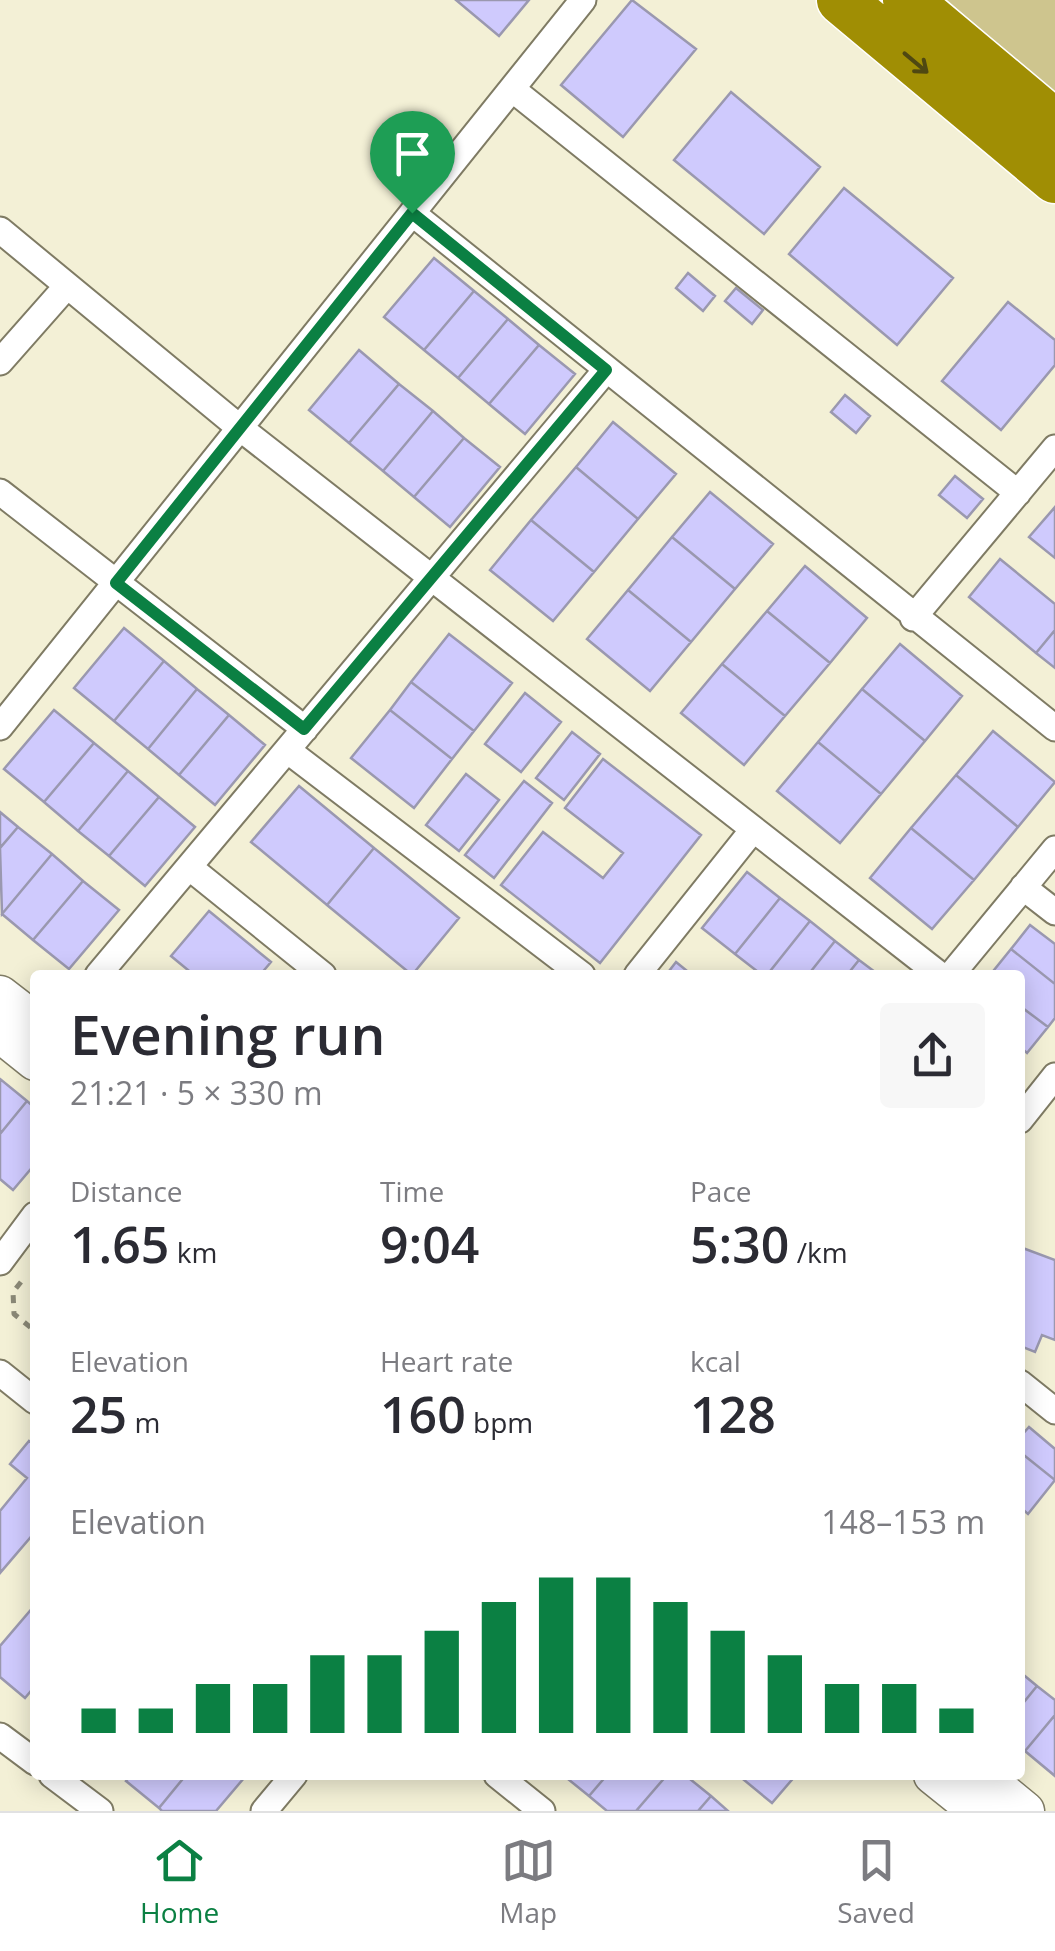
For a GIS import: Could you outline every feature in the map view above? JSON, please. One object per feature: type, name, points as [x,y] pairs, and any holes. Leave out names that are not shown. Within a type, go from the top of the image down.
[{"type":"highway","points":[[841,0],[1055,179]]},
{"type":"highway","points":[[907,0],[1055,124]]},
{"type":"street","points":[[0,727],[584,0]]},
{"type":"street","points":[[512,89],[1018,492]]},
{"type":"street","points":[[412,213],[1055,728]]},
{"type":"street","points":[[0,230],[240,428],[933,970]]},
{"type":"street","points":[[0,362],[67,286]]},
{"type":"street","points":[[102,970],[606,370]]},
{"type":"street","points":[[913,618],[1055,448]]},
{"type":"street","points":[[0,492],[304,729]]},
{"type":"street","points":[[287,750],[575,970]]},
{"type":"street","points":[[641,970],[752,832]]},
{"type":"street","points":[[955,970],[1055,848]]},
{"type":"street","points":[[189,867],[317,970]]},
{"type":"street","points":[[1023,887],[1055,912]]},
{"type":"street","points":[[0,995],[30,1018]]},
{"type":"street","points":[[0,1033],[30,1056]]},
{"type":"street","points":[[1025,1114],[1055,1076]]},
{"type":"street","points":[[0,1262],[30,1222]]},
{"type":"street","points":[[0,1373],[30,1397]]},
{"type":"street","points":[[1025,1387],[1055,1411]]},
{"type":"street","points":[[0,1736],[30,1758]]},
{"type":"street","points":[[59,1780],[100,1811]]},
{"type":"street","points":[[264,1811],[290,1780]]},
{"type":"street","points":[[503,1780],[542,1811]]},
{"type":"street","points":[[939,1780],[978,1811]]},
{"type":"street","points":[[987,1780],[1026,1811]]},
{"type":"path","points":[[24,1278],[13,1292],[14,1314],[30,1327]]},
{"type":"shaded area","points":[[947,0],[1055,0],[1055,93]]},
{"type":"building","points":[[456,0],[529,0],[499,36]]},
{"type":"building","points":[[632,0],[696,49],[623,137],[561,85]]},
{"type":"building","points":[[731,92],[820,167],[764,234],[674,160]]},
{"type":"building","points":[[844,188],[953,278],[897,345],[789,254]]},
{"type":"building","points":[[434,258],[474,291],[424,350],[384,317]]},
{"type":"building","points":[[688,273],[715,296],[703,311],[676,288]]},
{"type":"building","points":[[736,288],[763,310],[752,324],[725,301]]},
{"type":"building","points":[[474,291],[508,319],[458,378],[424,350]]},
{"type":"building","points":[[1008,302],[1055,340],[1055,365],[1001,430],[942,381]]},
{"type":"building","points":[[508,319],[539,345],[489,404],[458,378]]},
{"type":"building","points":[[539,345],[575,374],[525,434],[489,404]]},
{"type":"building","points":[[359,350],[399,384],[349,443],[309,410]]},
{"type":"building","points":[[399,384],[433,411],[383,471],[349,443]]},
{"type":"building","points":[[845,395],[870,416],[856,433],[831,412]]},
{"type":"building","points":[[433,411],[464,438],[414,497],[383,471]]},
{"type":"building","points":[[613,422],[676,474],[638,519],[576,467]]},
{"type":"building","points":[[464,438],[500,467],[450,527],[414,497]]},
{"type":"building","points":[[576,467],[638,519],[594,572],[531,520]]},
{"type":"building","points":[[955,476],[983,499],[967,518],[939,495]]},
{"type":"building","points":[[710,492],[773,544],[735,589],[672,537]]},
{"type":"building","points":[[1055,507],[1055,558],[1029,537]]},
{"type":"building","points":[[531,520],[594,572],[553,621],[490,570]]},
{"type":"building","points":[[672,537],[735,589],[691,642],[628,590]]},
{"type":"building","points":[[1000,559],[1055,604],[1055,630],[1036,653],[969,597]]},
{"type":"building","points":[[805,566],[867,618],[830,663],[767,611]]},
{"type":"building","points":[[628,590],[691,642],[650,691],[587,639]]},
{"type":"building","points":[[767,611],[830,663],[785,716],[722,664]]},
{"type":"building","points":[[124,628],[164,661],[114,721],[74,688]]},
{"type":"building","points":[[1055,630],[1055,668],[1036,653]]},
{"type":"building","points":[[449,634],[512,683],[474,731],[411,682]]},
{"type":"building","points":[[900,644],[962,696],[925,741],[862,689]]},
{"type":"building","points":[[164,661],[197,689],[148,749],[114,721]]},
{"type":"building","points":[[722,664],[785,716],[744,765],[681,713]]},
{"type":"building","points":[[411,682],[474,731],[452,759],[390,710]]},
{"type":"building","points":[[197,689],[229,715],[179,775],[148,749]]},
{"type":"building","points":[[862,689],[925,741],[881,794],[818,742]]},
{"type":"building","points":[[525,693],[561,722],[521,772],[485,744]]},
{"type":"building","points":[[54,710],[94,743],[44,802],[4,769]]},
{"type":"building","points":[[390,710],[452,759],[414,808],[351,758]]},
{"type":"building","points":[[229,715],[265,745],[215,805],[179,775]]},
{"type":"building","points":[[993,731],[1055,782],[1018,827],[956,775]]},
{"type":"building","points":[[572,732],[600,754],[564,800],[536,778]]},
{"type":"building","points":[[818,742],[881,794],[840,843],[777,791]]},
{"type":"building","points":[[94,743],[128,771],[78,831],[44,802]]},
{"type":"building","points":[[603,759],[701,835],[600,963],[501,885],[543,832],[603,878],[623,853],[565,808]]},
{"type":"building","points":[[128,771],[159,797],[109,856],[78,831]]},
{"type":"building","points":[[466,774],[499,800],[459,851],[426,825]]},
{"type":"building","points":[[956,775],[1018,827],[974,880],[911,828]]},
{"type":"building","points":[[524,781],[552,803],[494,878],[465,855]]},
{"type":"building","points":[[299,786],[374,848],[327,905],[251,842]]},
{"type":"building","points":[[159,797],[195,827],[145,886],[109,856]]},
{"type":"building","points":[[0,812],[18,827],[0,848]]},
{"type":"building","points":[[18,827],[52,854],[2,914],[0,848]]},
{"type":"building","points":[[911,828],[974,880],[932,929],[870,878]]},
{"type":"building","points":[[374,848],[459,918],[416,970],[406,970],[327,905]]},
{"type":"building","points":[[52,854],[83,881],[33,940],[2,914]]},
{"type":"building","points":[[747,872],[780,898],[735,954],[702,928]]},
{"type":"building","points":[[83,881],[119,910],[69,969],[33,940]]},
{"type":"building","points":[[780,898],[810,921],[771,970],[756,970],[735,954]]},
{"type":"building","points":[[209,911],[271,962],[264,970],[188,970],[171,956]]},
{"type":"building","points":[[810,921],[835,941],[812,970],[771,970]]},
{"type":"building","points":[[1030,925],[1055,944],[1055,984],[1011,949]]},
{"type":"building","points":[[835,941],[859,960],[851,970],[812,970]]},
{"type":"building","points":[[1011,949],[1055,984],[1055,1018],[1048,1027],[1025,1010],[1025,970],[994,970]]},
{"type":"building","points":[[859,960],[872,970],[851,970]]},
{"type":"building","points":[[676,962],[686,970],[670,970]]},
{"type":"building","points":[[1025,1010],[1048,1027],[1025,1051]]},
{"type":"building","points":[[0,1079],[27,1101],[0,1134]]},
{"type":"building","points":[[27,1101],[30,1104],[30,1170],[13,1190],[0,1179],[0,1134]]},
{"type":"building","points":[[1025,1249],[1055,1260],[1055,1340],[1042,1335],[1035,1352],[1025,1348]]},
{"type":"building","points":[[1029,1427],[1055,1449],[1055,1480],[1025,1456],[1025,1431]]},
{"type":"building","points":[[30,1442],[30,1538],[0,1573],[0,1511],[27,1478],[10,1464]]},
{"type":"building","points":[[1025,1456],[1055,1480],[1028,1514],[1025,1511]]},
{"type":"building","points":[[30,1611],[30,1692],[25,1698],[0,1677],[0,1646]]},
{"type":"building","points":[[1025,1676],[1037,1686],[1025,1701]]},
{"type":"building","points":[[1037,1686],[1055,1700],[1055,1715],[1025,1751],[1025,1701]]},
{"type":"building","points":[[1055,1715],[1055,1776],[1025,1751]]},
{"type":"building","points":[[127,1780],[182,1780],[159,1808]]},
{"type":"building","points":[[182,1780],[242,1780],[216,1811],[159,1808]]},
{"type":"building","points":[[569,1780],[603,1780],[589,1796]]},
{"type":"building","points":[[603,1780],[663,1780],[636,1811],[607,1811],[589,1796]]},
{"type":"building","points":[[663,1780],[691,1780],[711,1796],[698,1811],[636,1811]]},
{"type":"building","points":[[744,1780],[792,1780],[772,1803]]},
{"type":"building","points":[[711,1796],[728,1811],[698,1811]]},
{"type":"route","points":[[412,213],[606,370],[304,729],[116,583],[412,213]]}]
